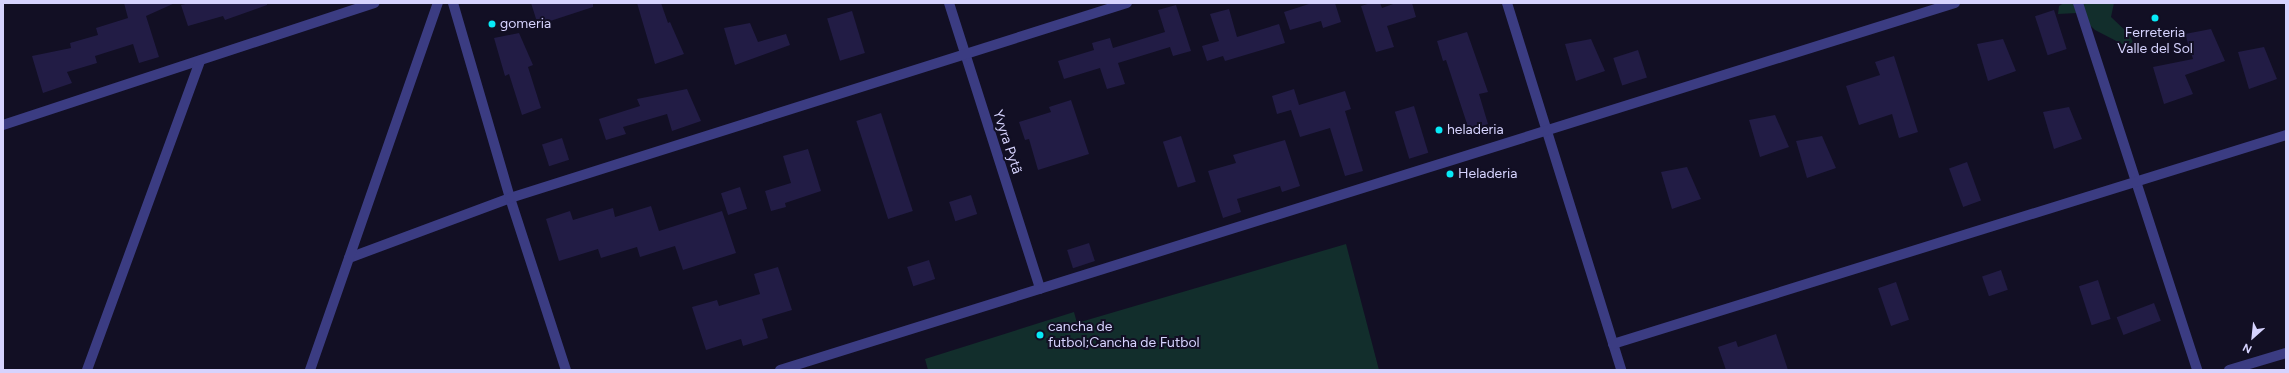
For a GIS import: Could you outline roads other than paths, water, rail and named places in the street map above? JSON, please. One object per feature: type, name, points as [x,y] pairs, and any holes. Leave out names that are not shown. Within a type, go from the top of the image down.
[{"type":"street","points":[[3,125],[374,3]]},
{"type":"street","points":[[310,370],[438,3]]},
{"type":"street","points":[[453,3],[510,198],[566,370]]},
{"type":"street","name":"Yvyra Pytã","points":[[949,3],[1040,289]]},
{"type":"street","points":[[349,258],[510,198],[1127,3]]},
{"type":"street","points":[[1507,3],[1545,132],[1621,370]]},
{"type":"street","points":[[780,370],[1955,3]]},
{"type":"street","points":[[2078,3],[2197,370]]},
{"type":"street","points":[[87,370],[200,61]]},
{"type":"street","points":[[1612,344],[2286,135]]},
{"type":"street","points":[[2229,370],[2286,353]]},
{"type":"place","name":"Ferreteria Valle del Sol","points":[[2155,18]]},
{"type":"place","name":"gomeria","points":[[492,24]]},
{"type":"place","name":"heladeria","points":[[1439,130]]},
{"type":"place","name":"Heladeria","points":[[1450,174]]},
{"type":"place","name":"cancha de futbol;Cancha de Futbol","points":[[1040,335]]}]
